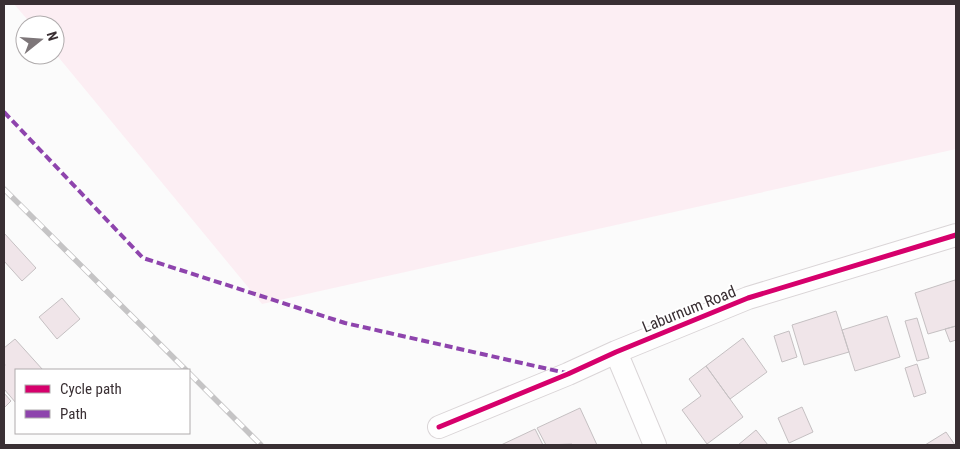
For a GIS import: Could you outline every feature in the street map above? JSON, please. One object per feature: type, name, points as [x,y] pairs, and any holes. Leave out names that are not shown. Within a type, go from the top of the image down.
[{"type":"street","name":"Laburnum Road","points":[[438,427],[748,298],[956,235]]},
{"type":"street","points":[[616,352],[655,445]]},
{"type":"shaded area","points":[[14,4],[956,4],[956,149],[262,304],[65,65],[65,15],[23,15]]},
{"type":"building","points":[[4,233],[36,268],[22,281],[4,261]]},
{"type":"building","points":[[955,280],[956,326],[928,334],[915,293]]},
{"type":"building","points":[[62,298],[80,319],[57,339],[39,317]]},
{"type":"building","points":[[836,311],[849,352],[804,365],[792,325]]},
{"type":"building","points":[[887,316],[900,357],[855,371],[842,330]]},
{"type":"building","points":[[917,318],[929,358],[917,361],[905,321]]},
{"type":"building","points":[[956,326],[956,340],[950,342],[945,329]]},
{"type":"building","points":[[789,331],[797,357],[782,362],[774,336]]},
{"type":"building","points":[[743,338],[767,372],[730,399],[706,366]]},
{"type":"building","points":[[15,339],[42,369],[15,369],[15,402],[4,389],[4,348]]},
{"type":"building","points":[[917,364],[926,393],[914,397],[905,368]]},
{"type":"building","points":[[706,366],[743,417],[707,444],[682,410],[701,396],[689,379]]},
{"type":"building","points":[[4,393],[11,401],[4,408]]},
{"type":"building","points":[[802,407],[813,432],[789,443],[778,418]]},
{"type":"building","points":[[580,408],[597,445],[546,445],[537,428]]},
{"type":"building","points":[[535,429],[543,445],[501,445]]},
{"type":"building","points":[[756,430],[768,445],[738,445]]},
{"type":"building","points":[[946,432],[955,445],[925,445]]},
{"type":"railway","points":[[4,189],[185,369]]},
{"type":"railway","points":[[190,374],[261,445]]},
{"type":"marked path","points":[[4,112],[143,258],[345,323],[566,373]]},
{"type":"cycle path","points":[[439,427],[748,298],[956,235]]}]
